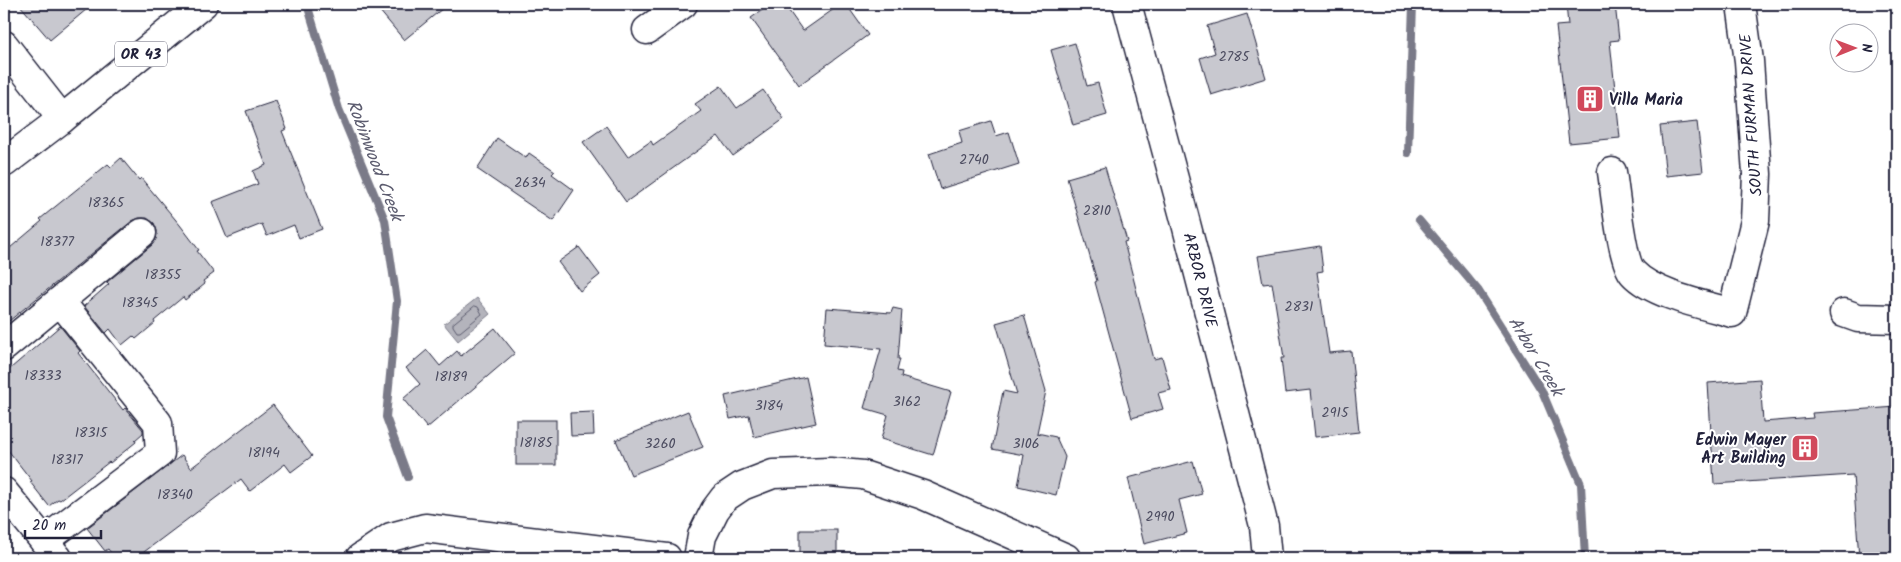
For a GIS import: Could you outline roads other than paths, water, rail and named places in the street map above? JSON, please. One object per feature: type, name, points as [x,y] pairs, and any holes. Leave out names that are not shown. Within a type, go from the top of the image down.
[{"type":"street","name":"OR 43","points":[[4,163],[62,119],[203,4]]},
{"type":"street","points":[[647,30],[683,4]]},
{"type":"street","name":"ARBOR DRIVE","points":[[1127,4],[1261,516],[1267,558]]},
{"type":"street","name":"SOUTH FURMAN DRIVE","points":[[1612,172],[1626,258],[1632,273],[1654,288],[1732,313],[1755,221],[1757,174],[1749,61],[1741,4]]},
{"type":"street","points":[[4,45],[62,119]]},
{"type":"street","points":[[4,347],[142,233]]},
{"type":"street","points":[[4,492],[51,550],[160,453],[158,423],[60,301]]},
{"type":"street","points":[[1844,313],[1858,318],[1897,319]]},
{"type":"street","points":[[698,558],[702,536],[715,510],[724,498],[742,486],[773,474],[830,472],[863,475],[923,494],[1066,558]]},
{"type":"street","points":[[360,558],[391,537],[425,528],[666,558]]},
{"type":"water","points":[[477,298],[490,314],[458,341],[444,324]]},
{"type":"waterway","name":"Robinwood Creek","points":[[307,4],[339,109],[385,220],[397,301],[386,417],[408,477]]},
{"type":"waterway","name":"Arbor Creek","points":[[1408,153],[1413,4]]},
{"type":"waterway","name":"Arbor Creek","points":[[1419,220],[1478,290],[1542,391],[1581,484],[1585,558]]},
{"type":"place","name":"Villa Maria","points":[[1590,99]]},
{"type":"place","name":"Edwin Mayer Art Building","points":[[1805,448]]}]
